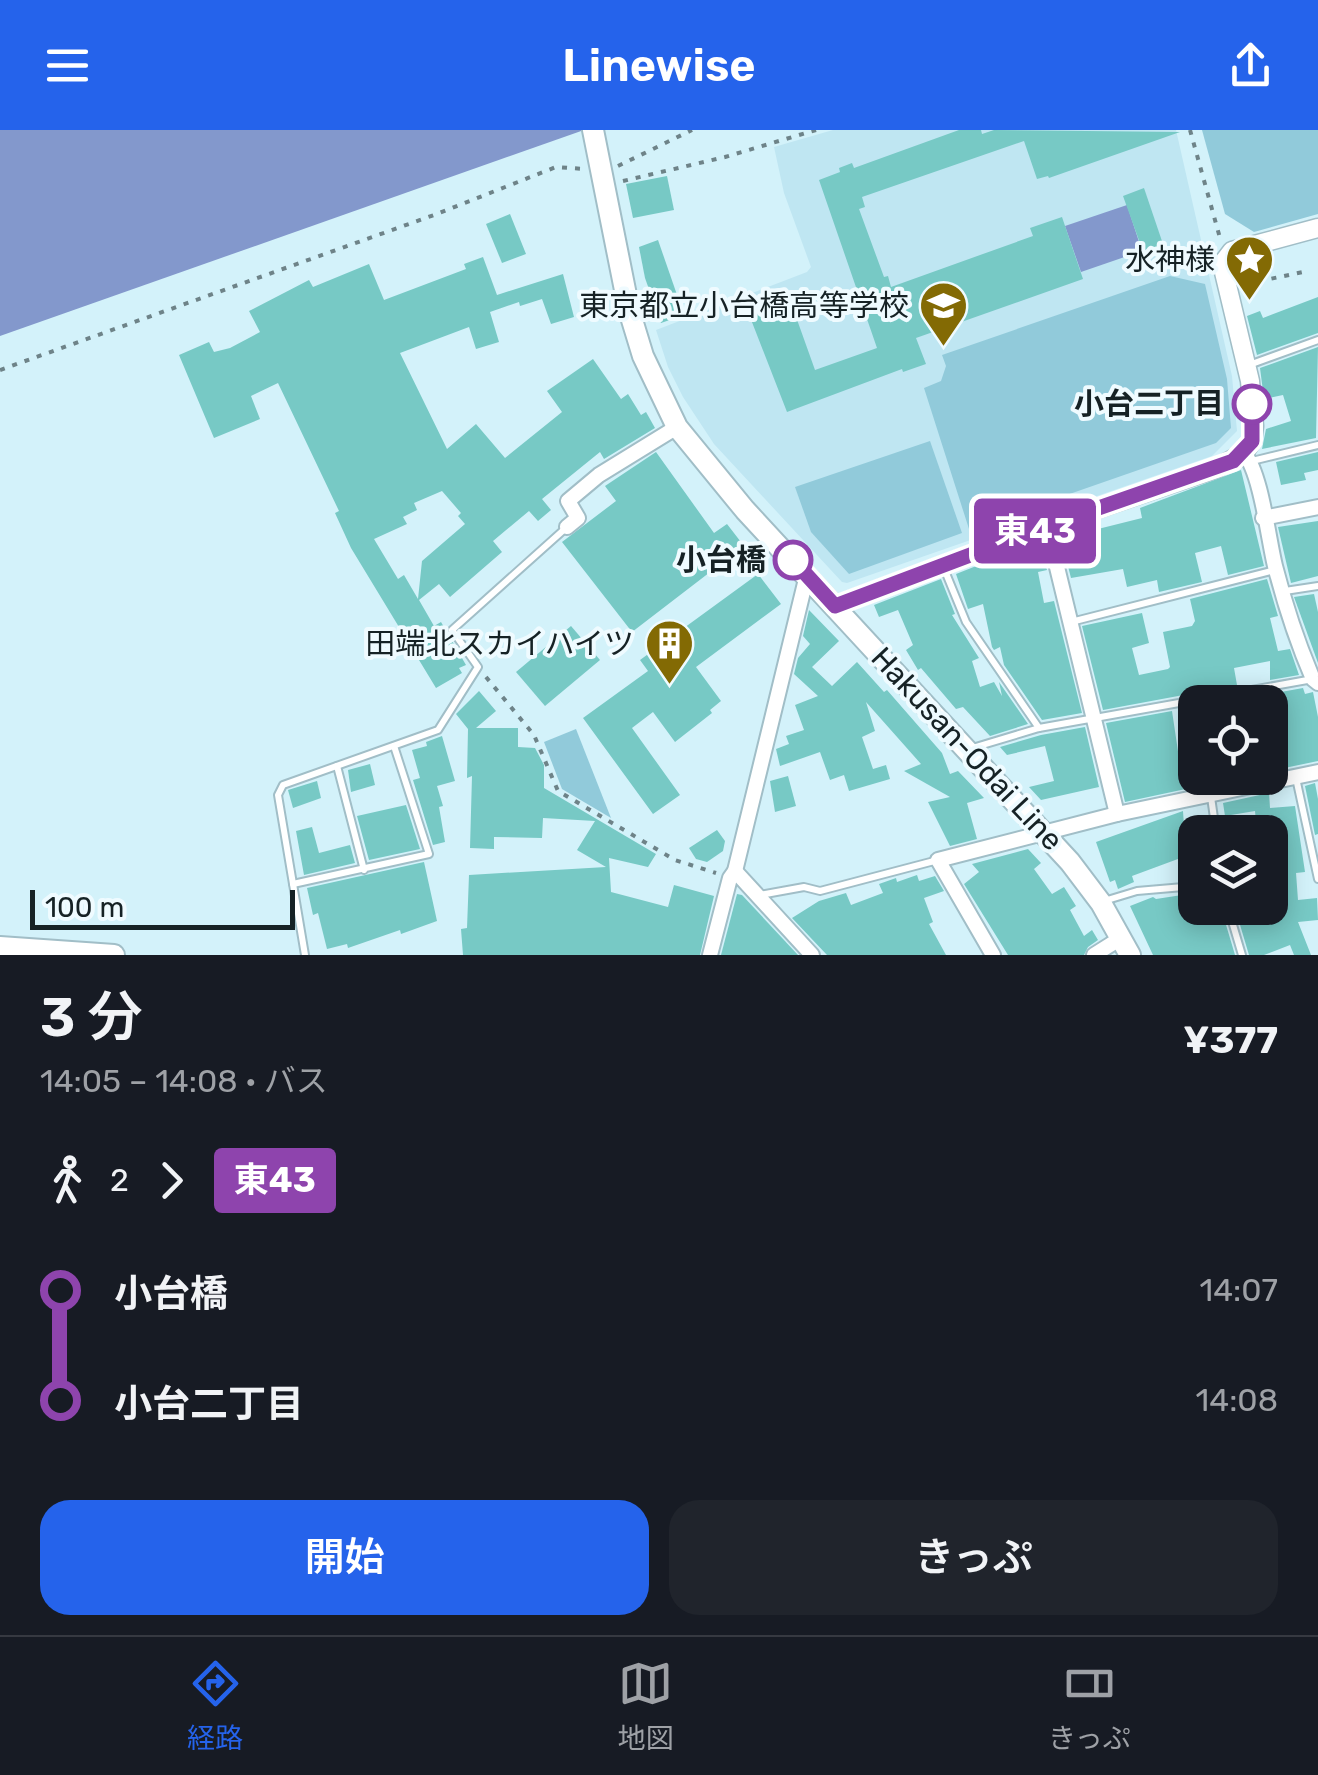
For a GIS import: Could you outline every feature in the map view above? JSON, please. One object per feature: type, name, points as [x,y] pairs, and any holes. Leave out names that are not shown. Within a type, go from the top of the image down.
[{"type":"main road","name":"Hakusan-Odai Line","points":[[593,130],[617,256],[643,356],[677,427],[712,474],[1044,832],[1101,903],[1126,946]]},
{"type":"main road","points":[[0,947],[114,955]]},
{"type":"street","points":[[1316,681],[1297,642],[1248,457],[1254,426],[1247,366],[1222,264],[1225,257],[1244,247],[1318,228]]},
{"type":"street","points":[[566,527],[578,518],[568,501],[599,475],[677,427]]},
{"type":"street","points":[[835,606],[1047,526],[1248,457]]},
{"type":"street","points":[[1264,518],[1318,507]]},
{"type":"street","points":[[1047,526],[1117,814]]},
{"type":"street","points":[[710,955],[807,575]]},
{"type":"street","points":[[993,955],[938,860],[1117,814],[1318,772]]},
{"type":"street","points":[[733,874],[759,896],[812,955]]},
{"type":"street","points":[[1094,955],[1126,946]]},
{"type":"lane","points":[[1247,366],[1318,340]]},
{"type":"lane","points":[[1248,457],[1318,445]]},
{"type":"lane","points":[[305,955],[278,795],[282,785],[438,730],[478,668],[452,630],[566,527]]},
{"type":"lane","points":[[942,564],[966,622],[1039,728]]},
{"type":"lane","points":[[1072,622],[1276,570]]},
{"type":"lane","points":[[1282,592],[1318,586]]},
{"type":"lane","points":[[968,749],[1039,728],[1316,681]]},
{"type":"lane","points":[[293,884],[428,854],[394,746]]},
{"type":"lane","points":[[337,766],[364,870]]},
{"type":"lane","points":[[1295,777],[1318,880]]},
{"type":"lane","points":[[1211,796],[1214,815]]},
{"type":"lane","points":[[1309,832],[1318,830]]},
{"type":"lane","points":[[759,896],[804,887],[820,890],[938,860]]},
{"type":"lane","points":[[1101,903],[1137,890],[1178,887]]},
{"type":"lane","points":[[1233,925],[1242,955]]},
{"type":"path","points":[[0,370],[556,168],[601,171],[692,130]]},
{"type":"path","points":[[619,182],[816,130]]},
{"type":"path","points":[[1190,130],[1225,257]]},
{"type":"path","points":[[1227,288],[1303,272]]},
{"type":"path","points":[[478,668],[534,735],[558,791],[675,860],[733,874]]},
{"type":"shaded area","points":[[0,130],[584,130],[0,336]]},
{"type":"shaded area","name":"東京都立小台橋高等学校","points":[[833,130],[1176,130],[1232,376],[1237,431],[1212,456],[842,582],[714,444],[683,397],[656,330],[807,272],[811,267],[784,193],[774,147]]},
{"type":"shaded area","points":[[1202,130],[1318,130],[1318,214],[1254,232],[1225,214]]},
{"type":"shaded area","points":[[1127,205],[1142,251],[1081,272],[1065,226]]},
{"type":"shaded area","points":[[1170,276],[1205,284],[1227,379],[1231,428],[1216,443],[969,529],[924,388],[941,381],[946,366],[942,355]]},
{"type":"shaded area","points":[[930,441],[962,533],[849,574],[811,532],[795,487]]},
{"type":"shaded area","points":[[576,729],[611,818],[562,789],[544,742]]},
{"type":"building","points":[[959,130],[981,130],[982,134],[994,130],[1180,132],[1037,179],[1024,141],[862,197],[865,207],[859,209],[891,287],[1033,236],[1030,228],[1062,217],[1083,279],[916,338],[926,364],[903,372],[902,369],[787,412],[750,317],[781,306],[785,317],[795,314],[815,370],[877,348],[819,180],[852,163],[854,168]]},
{"type":"building","points":[[667,176],[674,210],[633,218],[626,184]]},
{"type":"building","points":[[1144,188],[1165,250],[1145,257],[1123,196]]},
{"type":"building","points":[[510,214],[526,254],[502,263],[486,224]]},
{"type":"building","points":[[658,240],[684,315],[661,323],[639,247]]},
{"type":"building","points":[[483,257],[497,295],[563,274],[574,317],[551,324],[542,299],[520,306],[519,302],[490,312],[499,342],[476,349],[469,327],[400,353],[447,449],[476,424],[505,458],[562,412],[547,391],[593,359],[621,399],[628,394],[655,428],[604,459],[600,452],[542,499],[551,510],[538,521],[529,511],[493,541],[502,552],[450,597],[439,584],[419,600],[434,626],[441,622],[466,665],[459,668],[462,673],[436,688],[351,548],[335,513],[339,511],[278,383],[251,396],[260,419],[214,438],[179,355],[209,342],[214,352],[230,348],[260,332],[249,311],[309,280],[313,287],[369,264],[384,300],[466,269],[464,264]],"holes":[[[442,491],[461,513],[458,516],[465,524],[422,561],[418,599],[404,575],[398,579],[374,539],[407,524],[403,517],[417,510],[414,503]]]},
{"type":"building","points":[[1318,297],[1318,333],[1257,355],[1247,316],[1260,311],[1263,318]]},
{"type":"building","points":[[1318,347],[1316,438],[1262,449],[1266,429],[1291,421],[1283,395],[1264,399],[1260,368]]},
{"type":"building","points":[[656,452],[714,533],[727,524],[744,546],[632,632],[562,542],[616,501],[605,486]]},
{"type":"building","points":[[1318,452],[1318,470],[1304,473],[1306,480],[1281,485],[1276,462]]},
{"type":"building","points":[[1241,470],[1264,566],[1228,575],[1221,546],[1195,553],[1202,582],[1159,592],[1157,580],[1127,587],[1123,569],[1071,578],[1060,535],[1092,524],[1094,530],[1142,518],[1140,508]]},
{"type":"building","points":[[1318,521],[1318,576],[1291,583],[1278,527]]},
{"type":"building","points":[[1042,552],[1047,570],[1038,572],[1044,603],[1054,601],[1082,713],[1042,720],[1004,665],[1000,647],[992,647],[983,604],[968,609],[956,574],[989,561]]},
{"type":"building","name":"田端北スカイハイツ","points":[[758,574],[781,604],[696,667],[721,701],[710,710],[712,713],[675,742],[653,712],[632,728],[680,795],[653,814],[583,718],[648,671],[640,660]]},
{"type":"building","points":[[941,579],[955,614],[952,615],[979,658],[972,661],[980,687],[994,682],[1002,696],[999,682],[1028,724],[990,736],[963,707],[956,709],[921,668],[918,670],[906,650],[913,645],[898,610],[879,617],[874,605]]},
{"type":"building","points":[[1267,579],[1278,616],[1270,618],[1278,651],[1290,649],[1299,675],[1270,680],[1270,661],[1234,668],[1237,685],[1178,685],[1178,696],[1103,710],[1082,626],[1142,613],[1149,643],[1132,648],[1139,675],[1168,669],[1163,632],[1192,626],[1195,621],[1190,599]]},
{"type":"building","points":[[1314,594],[1318,612],[1318,663],[1294,597]]},
{"type":"building","points":[[809,610],[839,641],[812,667],[832,686],[857,662],[884,692],[887,690],[942,753],[950,774],[958,771],[984,798],[967,803],[977,839],[950,846],[928,802],[950,797],[904,771],[921,764],[866,702],[875,731],[862,737],[873,769],[886,765],[890,779],[849,791],[844,775],[830,780],[820,752],[780,766],[776,749],[789,744],[786,736],[804,730],[795,705],[818,696],[794,674],[798,658],[810,644],[803,636]]},
{"type":"building","points":[[571,626],[600,660],[545,706],[516,672]]},
{"type":"building","points":[[1303,688],[1305,694],[1313,692],[1318,717],[1318,761],[1288,767],[1288,691]]},
{"type":"building","points":[[479,691],[496,711],[476,728],[518,728],[518,747],[535,748],[544,765],[544,788],[656,854],[648,867],[609,858],[611,892],[668,907],[674,885],[714,896],[700,955],[463,955],[461,929],[467,928],[469,875],[606,867],[577,850],[595,821],[543,818],[542,838],[494,837],[494,849],[470,848],[472,776],[467,778],[468,729],[456,714]]},
{"type":"building","points":[[1172,711],[1178,791],[1125,802],[1106,723]]},
{"type":"building","points":[[1085,727],[1099,787],[1041,800],[1029,787],[1054,781],[1045,746],[1007,755],[1000,747],[1041,735]]},
{"type":"building","points":[[442,736],[455,781],[437,786],[443,806],[439,807],[445,842],[433,845],[413,780],[420,778],[412,750]]},
{"type":"building","points":[[370,764],[375,785],[351,792],[348,770]]},
{"type":"building","points":[[788,776],[796,806],[775,812],[770,781]]},
{"type":"building","points":[[317,781],[321,798],[293,808],[288,790]]},
{"type":"building","points":[[1315,783],[1318,834],[1315,835],[1305,786]]},
{"type":"building","points":[[1269,795],[1270,808],[1295,806],[1305,872],[1296,873],[1298,900],[1317,898],[1318,920],[1298,922],[1311,955],[1294,955],[1290,945],[1264,955],[1249,955],[1240,925],[1288,925],[1288,815],[1255,815],[1255,811],[1225,815],[1223,803]]},
{"type":"building","points":[[406,805],[420,849],[369,860],[357,816]]},
{"type":"building","points":[[1183,811],[1183,815],[1178,815],[1178,859],[1132,876],[1134,882],[1118,889],[1115,880],[1110,882],[1096,842]]},
{"type":"building","points":[[312,827],[319,853],[350,845],[355,863],[304,875],[296,831]]},
{"type":"building","points":[[717,830],[725,841],[723,851],[707,862],[696,859],[689,848]]},
{"type":"building","points":[[1028,849],[1041,863],[1034,869],[1052,894],[1064,887],[1076,906],[1070,910],[1084,936],[1092,930],[1098,940],[1084,955],[1008,955],[964,884],[979,872],[972,864]]},
{"type":"building","points":[[424,862],[437,921],[348,948],[347,944],[327,949],[307,888]]},
{"type":"building","points":[[917,875],[919,881],[935,876],[944,891],[924,898],[933,922],[929,924],[946,955],[827,955],[792,918],[819,901],[846,893],[851,905],[883,893],[879,884]]},
{"type":"building","points":[[737,894],[742,895],[798,955],[721,955]]},
{"type":"building","points":[[1178,896],[1178,925],[1226,925],[1235,955],[1153,955],[1130,906]]},
{"type":"bus line","name":"東43","points":[[793,560],[835,606],[1233,461],[1252,441],[1252,404]]},
{"type":"place","name":"水神様","points":[[1250,302]]},
{"type":"place","name":"東京都立小台橋高等学校","points":[[944,348]]},
{"type":"place","name":"小台二丁目","points":[[1252,404]]},
{"type":"place","name":"小台橋","points":[[793,560]]},
{"type":"place","name":"田端北スカイハイツ","points":[[669,686]]}]
